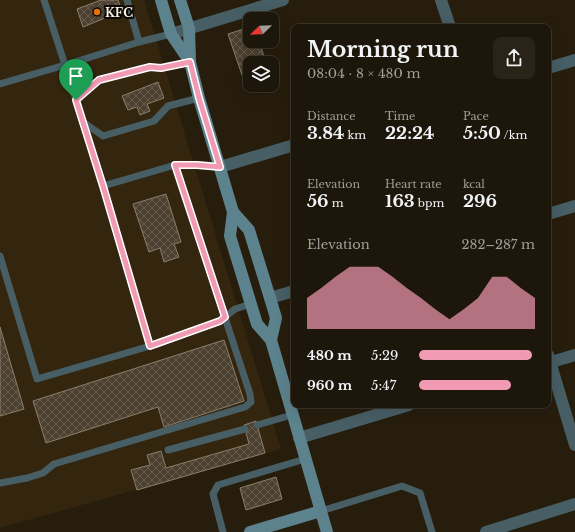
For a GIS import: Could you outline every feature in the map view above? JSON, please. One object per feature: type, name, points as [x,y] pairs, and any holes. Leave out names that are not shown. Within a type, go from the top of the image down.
[{"type":"main road","points":[[161,0],[171,34],[190,62]]},
{"type":"main road","points":[[180,0],[189,28],[190,62],[199,98],[233,212],[230,236],[257,324],[271,340],[327,532]]},
{"type":"main road","points":[[233,212],[249,230],[276,318],[271,340]]},
{"type":"main road","points":[[250,532],[321,511]]},
{"type":"street","points":[[171,34],[283,0]]},
{"type":"street","points":[[442,0],[449,24]]},
{"type":"street","points":[[551,67],[575,60]]},
{"type":"street","points":[[220,167],[291,145]]},
{"type":"street","points":[[551,213],[575,206]]},
{"type":"street","points":[[270,298],[291,292]]},
{"type":"street","points":[[551,360],[575,355]]},
{"type":"street","points":[[551,367],[575,445]]},
{"type":"street","points":[[299,438],[399,408]]},
{"type":"street","points":[[486,532],[575,504]]},
{"type":"lane","points":[[44,0],[103,186],[150,346]]},
{"type":"lane","points":[[127,0],[139,42]]},
{"type":"lane","points":[[0,84],[139,42],[171,34]]},
{"type":"lane","points":[[76,100],[99,80],[150,67],[161,68],[190,62]]},
{"type":"lane","points":[[83,122],[103,136],[154,121],[168,106],[199,98]]},
{"type":"lane","points":[[103,186],[175,165],[220,167]]},
{"type":"lane","points":[[0,483],[43,473],[54,464],[245,407],[250,402],[250,394],[175,165]]},
{"type":"lane","points":[[0,256],[37,379],[150,346],[220,321],[235,309],[251,304]]},
{"type":"lane","points":[[257,425],[292,415]]},
{"type":"lane","points":[[168,450],[245,428]]},
{"type":"lane","points":[[223,532],[213,494],[218,485],[305,459]]},
{"type":"lane","points":[[321,511],[402,486],[420,493],[432,532]]},
{"type":"shaded area","points":[[0,0],[144,0],[281,449],[0,528]]},
{"type":"building","points":[[101,0],[118,0],[122,11],[83,27],[77,9]]},
{"type":"building","points":[[243,29],[243,48],[261,48],[264,56],[243,56],[242,75],[228,34]]},
{"type":"building","points":[[158,82],[164,98],[147,104],[150,111],[140,115],[137,107],[128,110],[122,96]]},
{"type":"building","points":[[166,194],[181,242],[174,244],[179,257],[164,262],[160,248],[149,252],[133,204]]},
{"type":"building","points":[[0,327],[24,409],[0,416]]},
{"type":"building","points":[[224,340],[244,401],[164,427],[158,407],[46,443],[33,401]]},
{"type":"building","points":[[256,421],[265,453],[137,490],[131,470],[150,465],[147,455],[161,451],[166,468],[249,444],[244,425]]},
{"type":"building","points":[[276,477],[282,499],[246,510],[240,488]]},
{"type":"place","name":"KFC","points":[[97,12]]},
{"type":"route","points":[[190,62],[199,98],[220,167],[175,165],[225,317],[220,321],[150,346],[76,100],[99,80],[150,67],[161,68],[190,62]]}]
